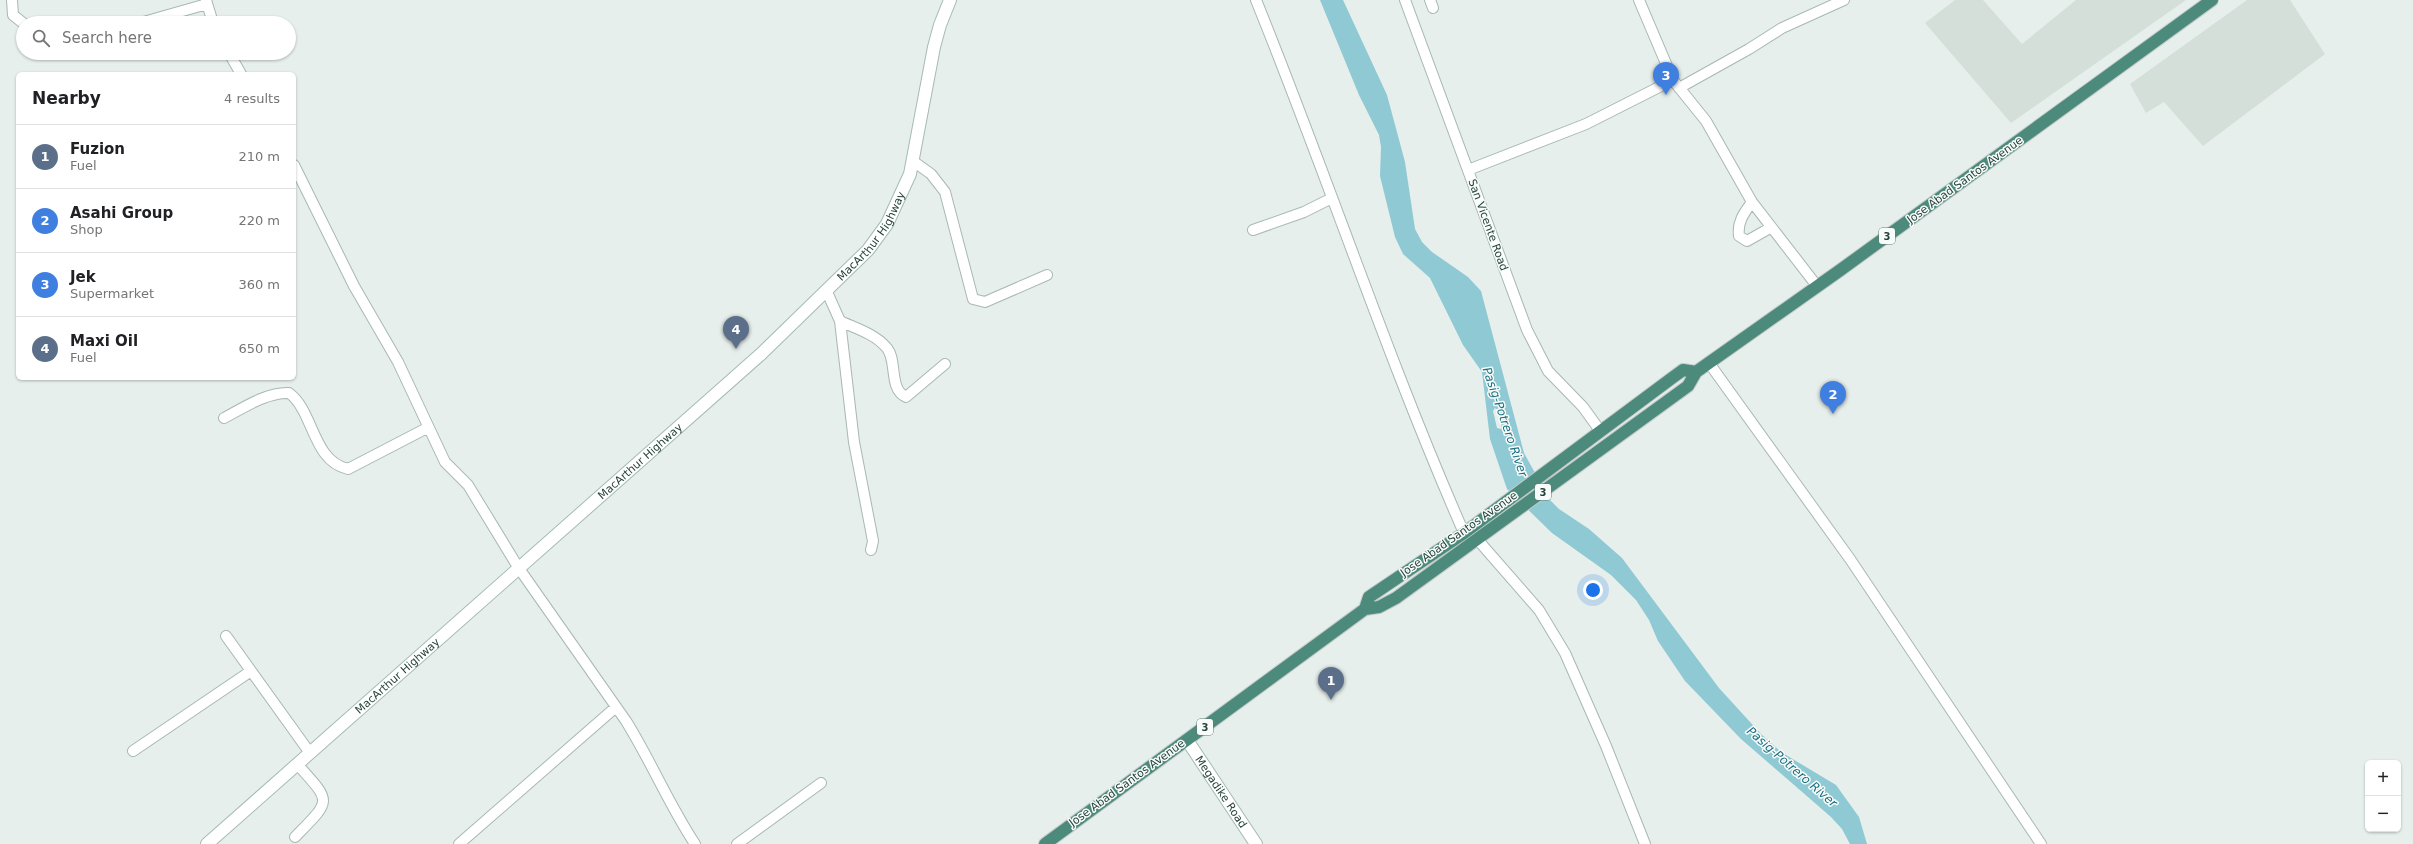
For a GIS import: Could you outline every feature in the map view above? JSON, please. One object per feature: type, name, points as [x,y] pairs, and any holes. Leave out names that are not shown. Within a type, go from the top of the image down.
[{"type":"highway","name":"Jose Abad Santos Avenue","points":[[1045,844],[1365,609],[1380,607],[1396,598],[1604,448],[1688,386],[1696,372],[2212,0]]},
{"type":"highway","name":"Jose Abad Santos Avenue","points":[[1365,609],[1369,597],[1464,533],[1683,370],[1696,372]]},
{"type":"main road","name":"MacArthur Highway","points":[[207,844],[518,567],[761,354],[827,292],[868,250],[888,224],[901,199],[914,161],[934,47],[940,25],[950,0]]},
{"type":"main road","name":"Megadike Road","points":[[1187,740],[1256,844]]},
{"type":"street","points":[[12,0],[13,15],[16,17]]},
{"type":"street","points":[[1256,0],[1294,93],[1399,379],[1464,533]]},
{"type":"street","name":"San Vicente Road","points":[[1405,0],[1527,330],[1548,371],[1583,407],[1598,434]]},
{"type":"street","points":[[1639,0],[1676,84],[1706,120],[1752,202],[1770,228],[1817,286]]},
{"type":"street","points":[[1468,170],[1586,124],[1676,84],[1749,50],[1782,28],[1844,0]]},
{"type":"street","points":[[162,16],[206,2],[211,16]]},
{"type":"street","points":[[233,60],[240,72]]},
{"type":"street","points":[[914,161],[930,174],[945,192],[973,299],[985,302],[1047,275]]},
{"type":"street","points":[[296,169],[354,286],[398,362],[427,428],[445,462],[468,485],[518,567],[616,707],[642,747],[675,814],[695,844]]},
{"type":"street","points":[[1253,230],[1304,212],[1332,198]]},
{"type":"street","points":[[1752,202],[1742,216],[1738,228],[1739,236],[1747,241],[1770,228]]},
{"type":"street","points":[[827,292],[840,321],[854,442],[873,541],[871,550]]},
{"type":"street","points":[[840,321],[872,336],[886,346],[897,386],[906,397],[945,364]]},
{"type":"street","points":[[1709,363],[1850,559],[2041,844]]},
{"type":"street","points":[[224,418],[256,402],[282,392],[289,392],[304,414],[317,440],[334,462],[348,469],[427,428]]},
{"type":"street","points":[[1480,537],[1539,610],[1565,653],[1606,746],[1646,844]]},
{"type":"street","points":[[226,636],[310,753]]},
{"type":"street","points":[[133,751],[251,671]]},
{"type":"street","points":[[459,844],[616,707]]},
{"type":"street","points":[[296,837],[323,809],[322,792],[297,764]]},
{"type":"street","points":[[737,844],[821,783]]},
{"type":"shaded area","points":[[1955,0],[1983,0],[2022,44],[2076,0],[2186,0],[2011,123],[1925,23]]},
{"type":"shaded area","points":[[2247,0],[2290,0],[2325,54],[2203,146],[2164,102],[2146,113],[2130,84]]},
{"type":"water","name":"Pasig-Potrero River","points":[[1320,0],[1343,0],[1387,95],[1405,162],[1415,229],[1422,242],[1432,252],[1468,277],[1481,291],[1524,453],[1550,500],[1559,509],[1589,529],[1622,558],[1719,688],[1761,734],[1781,752],[1836,785],[1859,817],[1867,844],[1850,844],[1842,829],[1831,817],[1741,739],[1685,681],[1658,641],[1649,620],[1636,600],[1611,575],[1552,533],[1507,489],[1490,439],[1482,372],[1463,345],[1430,278],[1403,254],[1395,237],[1380,176],[1381,147],[1379,135],[1359,95]],"holes":[[[1495,408],[1498,410],[1502,421],[1501,429],[1497,428],[1493,411]]]},
{"type":"place","name":"Jek","points":[[1666,95]]},
{"type":"place","name":"Maxi Oil","points":[[736,349]]},
{"type":"place","name":"Asahi Group","points":[[1833,414]]},
{"type":"place","name":"Fuzion","points":[[1331,700]]}]
